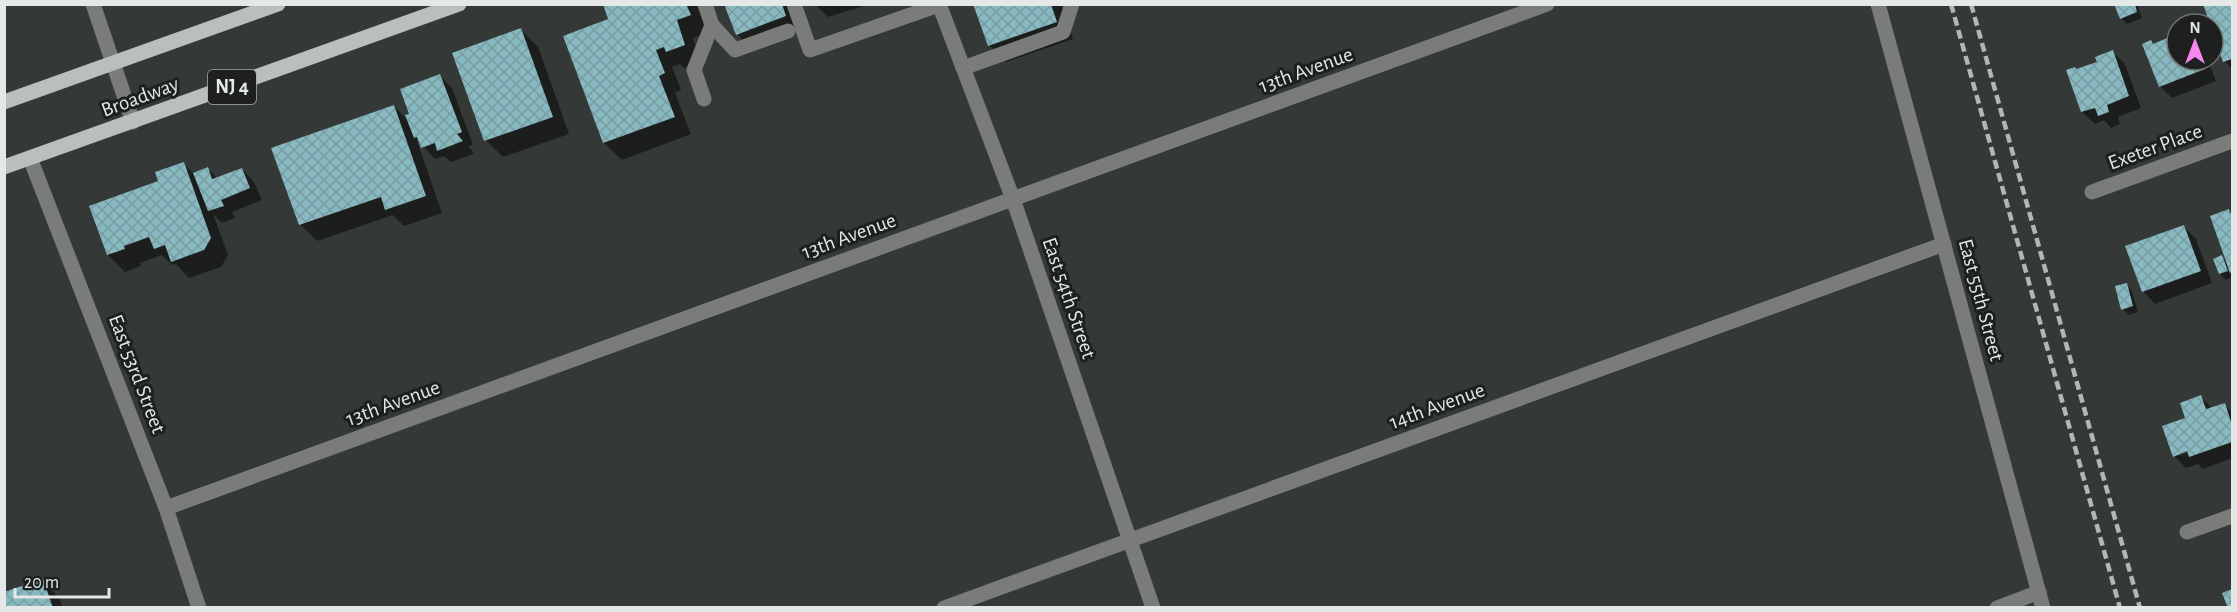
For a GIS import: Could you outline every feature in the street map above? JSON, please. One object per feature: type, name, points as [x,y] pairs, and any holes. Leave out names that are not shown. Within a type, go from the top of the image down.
[{"type":"main road","name":"Broadway","points":[[4,102],[278,4]]},
{"type":"main road","name":"Broadway","points":[[4,167],[459,4]]},
{"type":"street","points":[[93,4],[133,122]]},
{"type":"street","points":[[705,4],[712,25],[735,50],[788,31]]},
{"type":"street","points":[[794,4],[810,50],[939,5]]},
{"type":"street","points":[[963,68],[1063,32],[1072,4]]},
{"type":"street","name":"13th Avenue","points":[[166,508],[1547,4]]},
{"type":"street","name":"East 55th Street","points":[[1878,4],[2041,600]]},
{"type":"street","name":"East 54th Street","points":[[939,5],[1013,199],[1153,608]]},
{"type":"street","points":[[704,99],[694,70],[712,25]]},
{"type":"street","name":"Exeter Place","points":[[2092,192],[2232,141]]},
{"type":"street","name":"East 53rd Street","points":[[30,158],[166,508],[199,608]]},
{"type":"street","name":"14th Avenue","points":[[944,608],[1944,244]]},
{"type":"street","points":[[2187,532],[2232,516]]},
{"type":"street","points":[[1997,608],[2041,600]]},
{"type":"building","points":[[603,4],[686,4],[691,15],[677,20],[685,45],[666,52],[664,47],[656,50],[665,73],[659,76],[675,117],[603,143],[563,36],[608,19]]},
{"type":"building","points":[[724,4],[782,4],[786,16],[736,35]]},
{"type":"building","points":[[973,4],[1051,4],[1057,22],[988,46]]},
{"type":"building","points":[[2114,4],[2135,4],[2137,12],[2120,19]]},
{"type":"building","points":[[2203,4],[2232,4],[2232,59],[2225,61],[2225,12],[2206,12]]},
{"type":"building","points":[[521,28],[553,117],[484,141],[452,53]]},
{"type":"building","points":[[2165,39],[2165,72],[2197,72],[2159,87],[2142,44],[2151,40],[2153,44]]},
{"type":"building","points":[[2113,50],[2129,96],[2107,105],[2109,112],[2098,116],[2095,108],[2081,112],[2066,70],[2097,62],[2095,57]]},
{"type":"building","points":[[440,74],[462,132],[457,134],[463,141],[437,151],[435,143],[421,148],[417,137],[414,138],[405,115],[409,114],[400,89]]},
{"type":"building","points":[[394,105],[426,196],[385,210],[381,197],[299,225],[271,148]]},
{"type":"building","points":[[184,162],[211,238],[204,250],[171,262],[165,245],[154,249],[149,237],[107,255],[89,206],[158,181],[155,172]]},
{"type":"building","points":[[208,167],[212,179],[242,168],[250,188],[221,200],[224,206],[208,211],[193,173]]},
{"type":"building","points":[[2229,209],[2232,213],[2232,272],[2230,273],[2210,216]]},
{"type":"building","points":[[2184,225],[2201,271],[2142,292],[2125,246]]},
{"type":"building","points":[[2222,255],[2228,271],[2219,274],[2213,259]]},
{"type":"building","points":[[2127,283],[2133,306],[2121,310],[2115,286]]},
{"type":"building","points":[[2201,395],[2206,409],[2225,403],[2232,425],[2232,442],[2189,457],[2187,451],[2173,457],[2162,426],[2185,418],[2180,403]]},
{"type":"building","points":[[43,579],[53,608],[4,608],[4,592]]},
{"type":"building","points":[[2232,589],[2232,608],[2228,608],[2222,593]]},
{"type":"railway","points":[[1951,4],[2120,608]]},
{"type":"railway","points":[[1971,4],[2140,608]]}]
